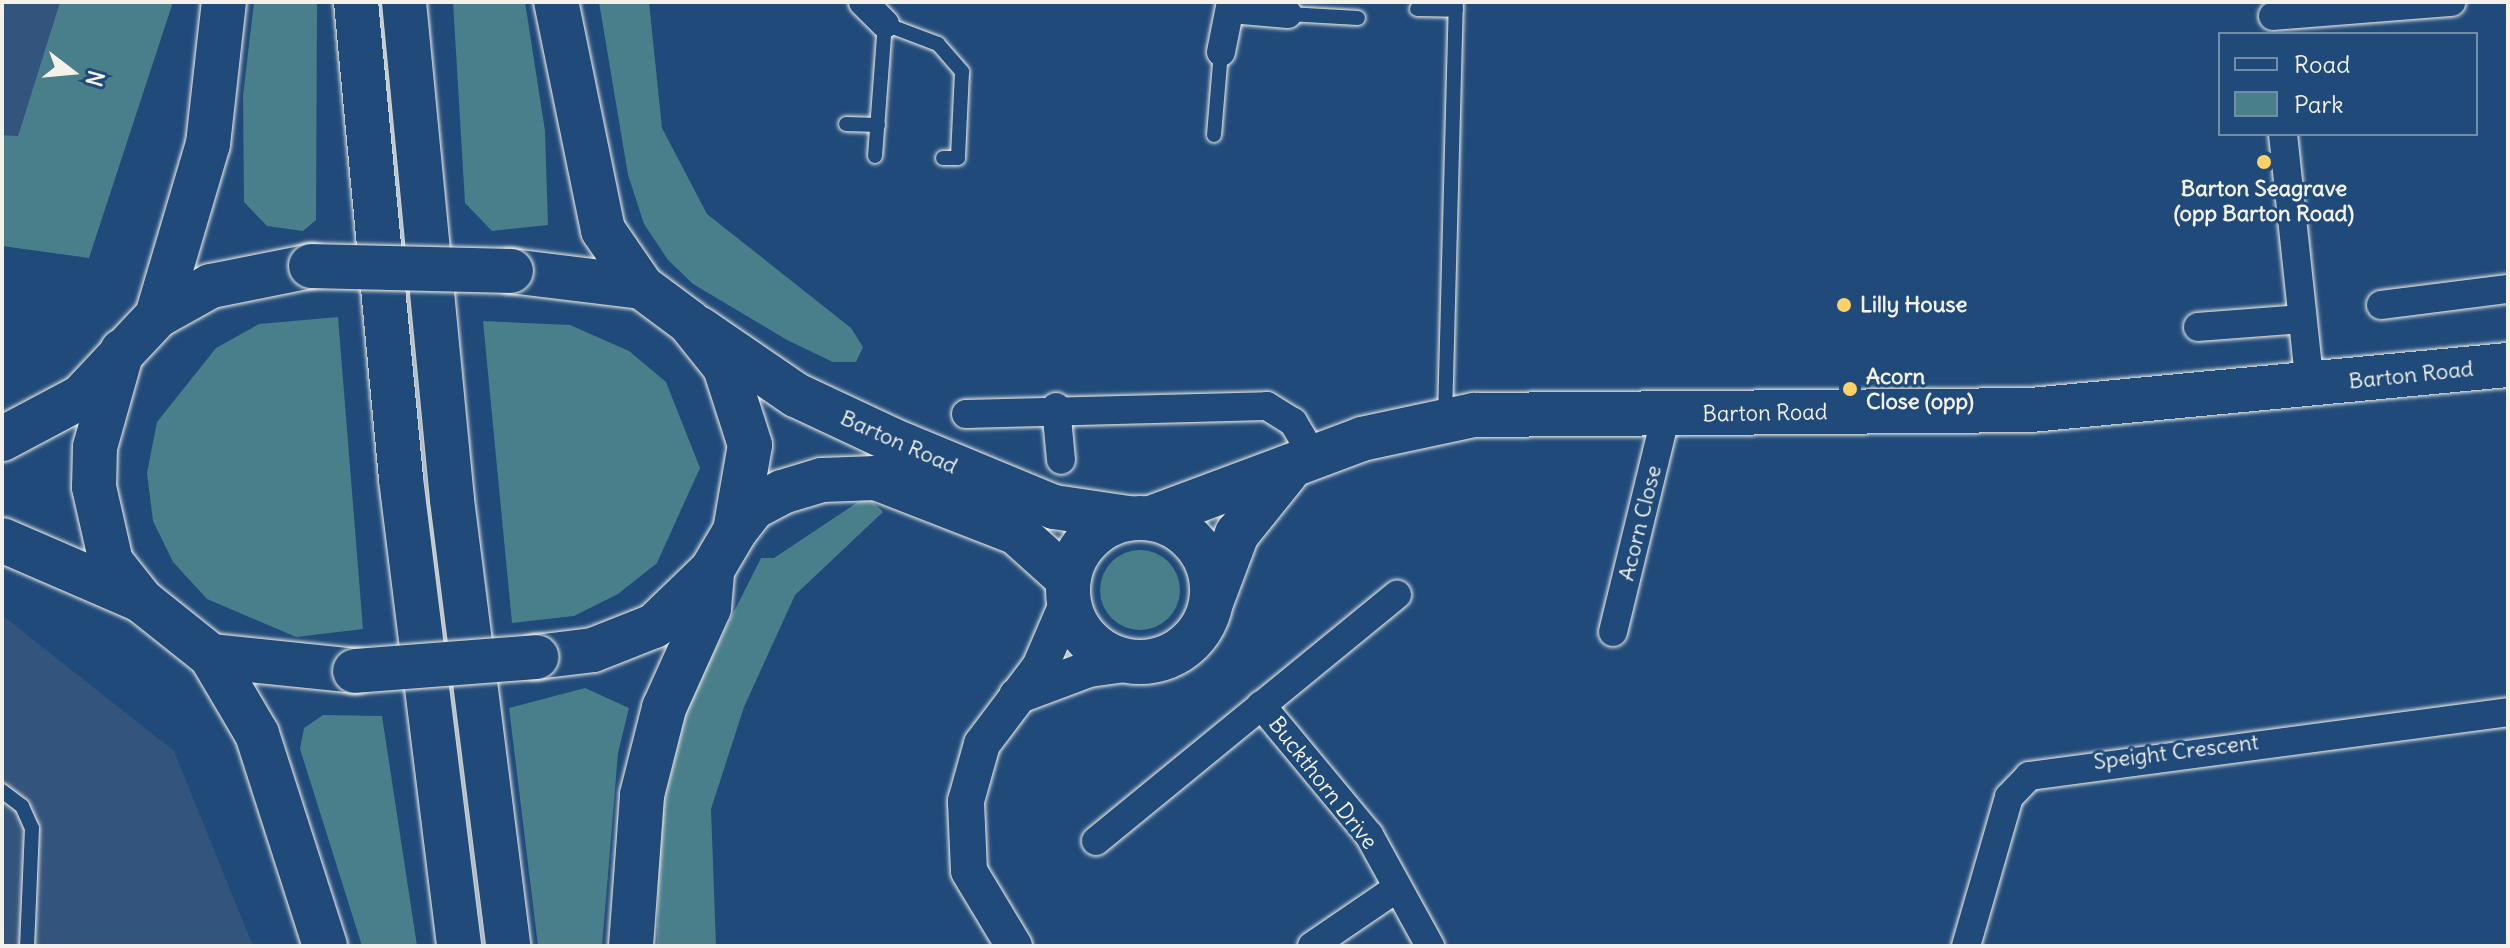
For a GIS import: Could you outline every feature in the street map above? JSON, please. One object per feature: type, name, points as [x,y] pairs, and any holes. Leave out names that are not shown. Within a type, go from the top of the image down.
[{"type":"main road","points":[[157,316],[208,144],[224,2]]},
{"type":"main road","points":[[356,2],[401,479],[459,946]]},
{"type":"main road","points":[[404,2],[451,484],[508,946]]},
{"type":"main road","points":[[211,656],[355,671],[593,650],[654,626],[712,570],[735,531],[750,445],[725,367],[689,322],[642,287],[612,248],[598,213],[556,2]]},
{"type":"main road","points":[[2,439],[81,397],[157,316],[211,286],[311,266],[511,271],[642,287]]},
{"type":"main road","name":"Barton Road","points":[[689,322],[796,395],[892,440],[1054,507],[1140,518],[1445,419],[2031,410],[2508,365]]},
{"type":"main road","points":[[122,351],[101,406],[94,487],[111,562],[142,601],[211,656],[257,734],[325,946]]},
{"type":"main road","points":[[1210,609],[1206,560],[1191,539],[1140,518],[1088,539],[1068,590],[1088,642],[1133,663],[1181,650],[1210,609],[1237,534],[1300,466]]},
{"type":"main road","name":"Barton Road","points":[[735,531],[754,507],[782,492],[822,480],[876,478],[1017,533],[1068,590]]},
{"type":"main road","points":[[2,540],[142,601]]},
{"type":"main road","points":[[631,946],[642,795],[664,708],[709,608],[712,570]]},
{"type":"street","points":[[863,2],[885,24]]},
{"type":"street","points":[[2273,17],[2451,2]]},
{"type":"street","points":[[1221,52],[1231,6],[1288,14]]},
{"type":"street","points":[[2283,136],[2310,385]]},
{"type":"street","points":[[2381,305],[2508,289]]},
{"type":"street","points":[[2198,327],[2302,319]]},
{"type":"street","points":[[966,414],[1056,407],[1267,406],[1293,422],[1300,466]]},
{"type":"street","points":[[1056,407],[1061,460]]},
{"type":"street","name":"Acorn Close","points":[[1613,632],[1666,414]]},
{"type":"street","points":[[1014,946],[969,871],[965,829],[971,769],[1016,697],[1040,667],[1068,590]]},
{"type":"street","name":"Buckthorn Drive","points":[[1096,841],[1397,595]]},
{"type":"street","points":[[1016,697],[1089,669],[1133,663]]},
{"type":"street","name":"Buckthorn Drive","points":[[1261,705],[1369,835],[1394,890],[1430,946]]},
{"type":"street","name":"Speight Crescent","points":[[1966,946],[2009,797],[2029,776],[2508,712]]},
{"type":"street","points":[[1312,946],[1394,890]]},
{"type":"lane","points":[[1417,9],[1456,6],[1445,419]]},
{"type":"lane","points":[[1288,14],[1358,18]]},
{"type":"lane","points":[[875,156],[885,24],[938,44],[962,72],[958,158],[943,158]]},
{"type":"lane","points":[[1214,135],[1221,52]]},
{"type":"lane","points":[[846,124],[878,125]]},
{"type":"lane","points":[[2,791],[22,806],[32,828],[27,946]]},
{"type":"shaded area","points":[[2,2],[60,2],[18,136],[2,135]]},
{"type":"shaded area","points":[[2,615],[174,751],[253,946],[2,946]]},
{"type":"green space","points":[[60,2],[173,2],[89,258],[2,246],[2,135],[18,136]]},
{"type":"green space","points":[[254,2],[317,2],[316,220],[303,231],[267,226],[244,202],[243,96]]},
{"type":"green space","points":[[453,2],[525,2],[545,131],[548,225],[492,231],[465,203]]},
{"type":"green space","points":[[599,2],[649,2],[662,128],[707,214],[851,328],[863,347],[856,362],[833,362],[787,340],[693,284],[668,260],[644,224],[628,175]]},
{"type":"green space","points":[[338,317],[363,629],[296,637],[207,599],[173,562],[153,521],[147,473],[157,422],[216,348],[259,324]]},
{"type":"green space","points":[[483,321],[570,325],[629,351],[666,382],[700,468],[657,563],[618,594],[574,616],[512,623]]},
{"type":"green space","points":[[867,496],[883,512],[795,595],[744,707],[711,809],[716,946],[657,946],[659,822],[689,701],[761,558],[774,558]]},
{"type":"green space","points":[[1140,550],[1155,553],[1168,562],[1177,575],[1180,590],[1177,605],[1168,618],[1155,627],[1140,630],[1125,627],[1112,618],[1103,605],[1100,590],[1103,575],[1112,562],[1125,553]]},
{"type":"green space","points":[[585,688],[629,708],[618,753],[602,946],[538,946],[509,708]]},
{"type":"green space","points":[[323,715],[382,716],[417,946],[362,946],[300,749],[304,728]]},
{"type":"place","name":"Barton Seagrave (opp Barton Road)","points":[[2264,162]]},
{"type":"place","name":"Lilly House","points":[[1844,305]]},
{"type":"place","name":"Acorn Close (opp)","points":[[1850,389]]}]
